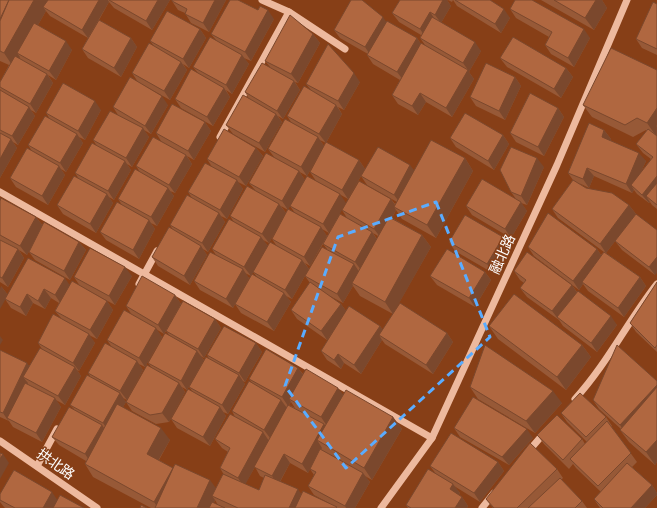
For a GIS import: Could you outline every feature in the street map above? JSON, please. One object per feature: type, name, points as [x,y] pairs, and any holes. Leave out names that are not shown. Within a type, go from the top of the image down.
[{"type":"street","points":[[262,0],[289,12],[345,49]]},
{"type":"street","name":"融北路","points":[[381,508],[432,438],[557,165],[627,0]]},
{"type":"street","points":[[216,143],[289,12]]},
{"type":"street","points":[[0,192],[432,438]]},
{"type":"street","points":[[137,287],[160,246]]},
{"type":"street","points":[[569,406],[590,384],[644,301],[657,284]]},
{"type":"street","points":[[37,466],[60,425]]},
{"type":"street","points":[[523,457],[549,429]]},
{"type":"street","name":"拱北路","points":[[0,441],[97,508]]},
{"type":"street","points":[[482,508],[498,488]]},
{"type":"highlighted area","points":[[436,202],[490,337],[346,468],[285,386],[338,237]]},
{"type":"building","points":[[0,0],[9,0],[0,19]]},
{"type":"building","points":[[9,0],[34,0],[4,53],[0,51],[0,21]]},
{"type":"building","points":[[48,0],[99,0],[82,30],[43,7]]},
{"type":"building","points":[[109,0],[158,0],[146,21]]},
{"type":"building","points":[[172,0],[215,0],[203,23],[185,14],[187,9]]},
{"type":"building","points":[[230,0],[238,0],[258,10],[260,6],[268,10],[245,52],[211,34]]},
{"type":"building","points":[[351,0],[362,0],[383,17],[365,47],[334,30]]},
{"type":"building","points":[[400,0],[443,0],[435,15],[430,12],[420,29],[392,13]]},
{"type":"building","points":[[455,0],[490,0],[504,9],[495,24]]},
{"type":"building","points":[[515,0],[532,0],[584,29],[568,58],[545,45],[552,32],[510,9]]},
{"type":"building","points":[[554,0],[596,0],[585,18]]},
{"type":"building","points":[[653,2],[657,4],[657,49],[636,39]]},
{"type":"building","points":[[167,11],[200,29],[183,59],[150,41]]},
{"type":"building","points":[[290,15],[313,34],[291,74],[265,61]]},
{"type":"building","points":[[432,17],[475,42],[463,63],[420,38]]},
{"type":"building","points":[[99,20],[131,38],[114,68],[82,49]]},
{"type":"building","points":[[387,21],[417,38],[397,72],[367,55]]},
{"type":"building","points":[[34,23],[66,41],[49,71],[17,53]]},
{"type":"building","points":[[210,37],[242,55],[226,85],[193,67]]},
{"type":"building","points":[[513,37],[566,68],[554,89],[500,58]]},
{"type":"building","points":[[149,43],[181,62],[164,91],[132,73]]},
{"type":"building","points":[[421,43],[468,70],[446,108],[420,93],[412,106],[392,95]]},
{"type":"building","points":[[328,44],[354,73],[338,101],[306,84]]},
{"type":"building","points":[[611,48],[657,70],[657,108],[647,123],[637,118],[625,125],[583,105]]},
{"type":"building","points":[[15,56],[47,74],[30,104],[0,87],[0,82]]},
{"type":"building","points":[[262,63],[294,81],[277,111],[245,92]]},
{"type":"building","points":[[486,63],[515,77],[499,111],[470,97]]},
{"type":"building","points":[[191,69],[224,88],[207,117],[175,99]]},
{"type":"building","points":[[130,77],[162,96],[145,126],[113,107]]},
{"type":"building","points":[[63,83],[95,101],[78,131],[46,113]]},
{"type":"building","points":[[304,86],[336,105],[319,134],[287,116]]},
{"type":"building","points":[[0,90],[29,107],[12,136],[0,130]]},
{"type":"building","points":[[530,93],[558,108],[538,147],[510,133]]},
{"type":"building","points":[[243,95],[276,114],[259,143],[226,125]]},
{"type":"building","points":[[172,104],[205,122],[188,151],[156,133]]},
{"type":"building","points":[[110,111],[143,128],[126,158],[93,140]]},
{"type":"building","points":[[465,113],[503,135],[488,161],[450,138]]},
{"type":"building","points":[[45,116],[77,134],[60,163],[28,145]]},
{"type":"building","points":[[285,119],[318,137],[301,167],[268,149]]},
{"type":"building","points":[[589,123],[604,130],[602,137],[639,153],[626,184],[587,168],[583,179],[568,173]]},
{"type":"building","points":[[224,129],[256,148],[239,177],[207,159]]},
{"type":"building","points":[[648,129],[657,136],[657,176],[642,195],[631,185],[653,157],[636,144]]},
{"type":"building","points":[[0,133],[11,139],[0,159]]},
{"type":"building","points":[[153,137],[186,155],[169,185],[136,166]]},
{"type":"building","points":[[431,140],[465,158],[427,225],[394,207]]},
{"type":"building","points":[[326,142],[359,160],[342,190],[310,172]]},
{"type":"building","points":[[92,143],[125,161],[108,191],[75,173]]},
{"type":"building","points":[[378,147],[410,165],[394,195],[361,176]]},
{"type":"building","points":[[511,147],[537,158],[521,196],[511,192],[500,170]]},
{"type":"building","points":[[27,148],[59,166],[42,196],[10,178]]},
{"type":"building","points":[[266,153],[299,171],[282,201],[249,183]]},
{"type":"building","points":[[205,163],[237,180],[220,210],[188,192]]},
{"type":"building","points":[[135,169],[168,188],[151,217],[118,199]]},
{"type":"building","points":[[74,176],[107,194],[90,224],[57,205]]},
{"type":"building","points":[[307,176],[340,194],[323,224],[290,206]]},
{"type":"building","points":[[482,179],[521,202],[505,229],[466,206]]},
{"type":"building","points":[[573,180],[586,188],[612,193],[629,205],[600,244],[552,209]]},
{"type":"building","points":[[359,181],[391,199],[374,229],[342,210]]},
{"type":"building","points":[[657,183],[657,205],[646,196]]},
{"type":"building","points":[[247,186],[279,204],[262,234],[230,216]]},
{"type":"building","points":[[187,195],[219,213],[202,243],[170,225]]},
{"type":"building","points":[[1,198],[36,217],[20,246],[0,235]]},
{"type":"building","points":[[117,202],[149,220],[133,250],[100,232]]},
{"type":"building","points":[[288,209],[321,227],[304,257],[272,239]]},
{"type":"building","points":[[548,213],[597,249],[573,281],[528,247]]},
{"type":"building","points":[[340,214],[372,232],[355,262],[323,244]]},
{"type":"building","points":[[636,214],[657,230],[657,257],[649,267],[615,241]]},
{"type":"building","points":[[465,215],[503,237],[487,264],[449,242]]},
{"type":"building","points":[[389,217],[422,235],[385,302],[352,283]]},
{"type":"building","points":[[229,219],[261,237],[244,267],[212,249]]},
{"type":"building","points":[[44,222],[79,242],[64,271],[29,252]]},
{"type":"building","points":[[169,227],[201,246],[184,276],[152,257]]},
{"type":"building","points":[[0,240],[18,249],[2,278],[0,277]]},
{"type":"building","points":[[270,242],[302,260],[285,290],[253,272]]},
{"type":"building","points":[[322,247],[354,264],[337,294],[305,276]]},
{"type":"building","points":[[90,248],[125,267],[109,296],[74,277]]},
{"type":"building","points":[[447,249],[485,272],[469,298],[430,276]]},
{"type":"building","points":[[210,252],[243,269],[226,299],[194,281]]},
{"type":"building","points":[[527,252],[572,285],[552,311],[520,288],[526,280],[514,271]]},
{"type":"building","points":[[604,252],[640,277],[618,308],[582,282]]},
{"type":"building","points":[[28,258],[65,278],[55,295],[44,289],[38,301],[27,294],[20,307],[5,299]]},
{"type":"building","points":[[252,274],[284,293],[267,322],[235,304]]},
{"type":"building","points":[[142,276],[175,295],[158,325],[126,306]]},
{"type":"building","points":[[72,281],[107,301],[90,330],[55,311]]},
{"type":"building","points":[[310,282],[341,304],[321,331],[291,310]]},
{"type":"building","points":[[657,282],[657,345],[655,348],[630,323]]},
{"type":"building","points":[[578,291],[611,316],[591,343],[557,317]]},
{"type":"building","points":[[514,294],[582,345],[557,377],[489,326]]},
{"type":"building","points":[[183,301],[215,319],[198,349],[166,331]]},
{"type":"building","points":[[400,303],[447,333],[426,365],[379,335]]},
{"type":"building","points":[[349,306],[380,326],[354,365],[338,354],[334,360],[321,351]]},
{"type":"building","points":[[124,310],[156,328],[139,358],[107,340]]},
{"type":"building","points":[[53,314],[89,334],[73,363],[38,343]]},
{"type":"building","points":[[224,326],[256,343],[239,373],[207,355]]},
{"type":"building","points":[[165,333],[197,351],[181,381],[148,363]]},
{"type":"building","points":[[105,343],[137,361],[120,391],[88,373]]},
{"type":"building","points":[[485,345],[553,391],[526,421],[470,387]]},
{"type":"building","points":[[617,345],[657,381],[657,385],[620,425],[593,400]]},
{"type":"building","points":[[40,348],[75,367],[58,396],[23,377]]},
{"type":"building","points":[[266,349],[298,368],[282,397],[249,379]]},
{"type":"building","points":[[0,350],[27,363],[3,413],[0,412]]},
{"type":"building","points":[[206,357],[239,375],[222,405],[189,387]]},
{"type":"building","points":[[147,365],[179,383],[162,413],[150,415],[126,402]]},
{"type":"building","points":[[306,369],[338,388],[321,417],[289,399]]},
{"type":"building","points":[[87,375],[120,393],[103,423],[70,405]]},
{"type":"building","points":[[249,381],[281,400],[264,430],[232,411]]},
{"type":"building","points":[[25,383],[55,398],[36,433],[7,418]]},
{"type":"building","points":[[657,387],[657,440],[646,452],[620,430]]},
{"type":"building","points":[[188,389],[220,407],[203,437],[171,419]]},
{"type":"building","points":[[346,390],[393,417],[364,468],[317,440]]},
{"type":"building","points":[[580,393],[606,417],[586,437],[561,413]]},
{"type":"building","points":[[473,397],[527,429],[502,457],[454,428]]},
{"type":"building","points":[[117,404],[161,428],[147,454],[173,468],[154,502],[85,464]]},
{"type":"building","points":[[288,405],[324,424],[302,464],[284,454],[272,476],[254,467]]},
{"type":"building","points":[[69,407],[102,425],[85,454],[52,437]]},
{"type":"building","points":[[230,414],[263,432],[238,478],[220,468],[230,448],[215,439]]},
{"type":"building","points":[[557,415],[582,439],[563,460],[537,435]]},
{"type":"building","points":[[607,421],[631,453],[598,486],[570,459]]},
{"type":"building","points":[[451,433],[498,462],[474,493],[430,466]]},
{"type":"building","points":[[530,443],[557,469],[517,508],[494,508],[486,499]]},
{"type":"building","points":[[320,449],[363,473],[345,506],[308,486],[316,472],[310,469]]},
{"type":"building","points":[[627,463],[652,485],[631,508],[603,508],[594,499]]},
{"type":"building","points":[[175,464],[210,480],[197,508],[155,508]]},
{"type":"building","points":[[428,469],[453,484],[450,489],[462,497],[455,508],[411,508],[406,505]]},
{"type":"building","points":[[14,470],[52,492],[43,508],[15,508],[0,500],[0,494]]},
{"type":"building","points":[[223,474],[259,490],[265,475],[298,489],[289,508],[238,508],[212,496]]},
{"type":"building","points":[[560,478],[582,501],[575,508],[528,508]]},
{"type":"building","points":[[303,491],[337,507],[295,508]]},
{"type":"building","points":[[60,495],[84,508],[53,508]]},
{"type":"building","points":[[212,502],[225,508],[209,508]]},
{"type":"building","points":[[141,505],[147,508],[140,508]]}]
